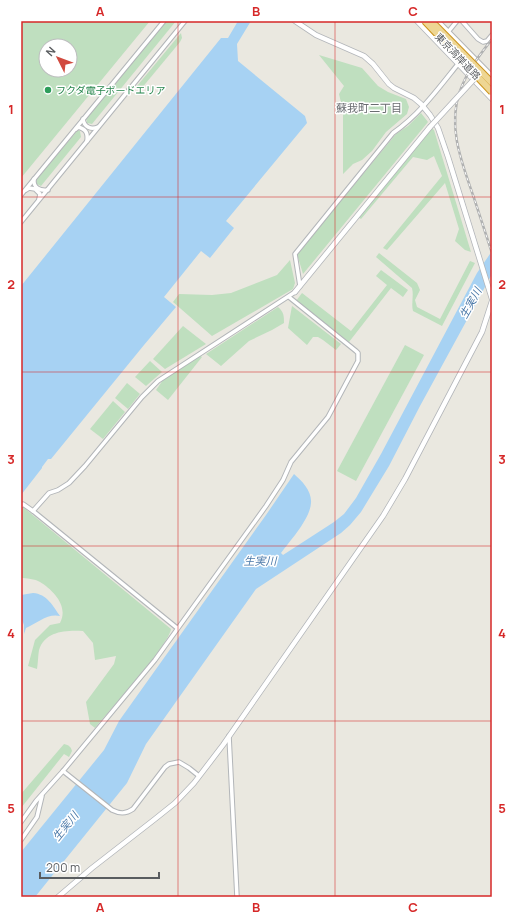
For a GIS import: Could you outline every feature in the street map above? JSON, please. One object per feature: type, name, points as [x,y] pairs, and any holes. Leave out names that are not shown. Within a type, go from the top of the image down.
[{"type":"highway","name":"東京湾岸道路","points":[[425,21],[492,92]]},
{"type":"highway","name":"東京湾岸道路","points":[[432,21],[492,83]]},
{"type":"street","points":[[21,196],[164,21]]},
{"type":"street","points":[[21,222],[185,21]]},
{"type":"street","points":[[58,897],[92,868],[175,803],[199,776],[229,736],[383,516],[405,479],[479,338],[492,300],[438,128],[423,106],[414,98],[389,84],[364,56],[316,35],[295,21]]},
{"type":"street","points":[[418,21],[492,99]]},
{"type":"street","points":[[438,21],[492,76]]},
{"type":"street","points":[[448,32],[457,21]]},
{"type":"street","points":[[462,21],[478,39],[483,42],[487,41],[492,35]]},
{"type":"street","points":[[466,25],[469,21]]},
{"type":"street","points":[[300,286],[295,254],[393,133],[408,123],[458,64]]},
{"type":"street","points":[[33,511],[49,493],[58,490],[69,483],[137,403],[158,381],[295,292],[430,127],[477,76]]},
{"type":"street","points":[[83,119],[85,125],[88,127],[99,127]]},
{"type":"street","points":[[75,129],[78,127],[86,131],[87,142]]},
{"type":"street","points":[[34,179],[34,182],[38,188],[48,190]]},
{"type":"street","points":[[25,190],[33,188],[38,191],[40,194],[39,201]]},
{"type":"street","points":[[21,822],[32,805],[63,771],[155,660],[266,506],[283,480],[291,462],[328,417],[358,361],[358,353],[356,351],[289,297]]},
{"type":"street","points":[[21,506],[23,504],[33,511],[177,628]]},
{"type":"street","points":[[229,736],[237,897]]},
{"type":"street","points":[[63,771],[109,808],[122,813],[128,813],[133,809],[169,764],[179,762],[190,768],[199,776]]},
{"type":"street","points":[[21,840],[37,817],[42,795]]},
{"type":"green space","points":[[21,21],[150,21],[21,178]]},
{"type":"green space","points":[[164,21],[176,21],[92,124],[87,123],[86,118]]},
{"type":"green space","points":[[181,33],[182,38],[180,42],[141,89],[137,86]]},
{"type":"green space","points":[[319,55],[362,68],[378,86],[388,92],[406,99],[409,107],[407,114],[386,132],[372,151],[362,160],[353,164],[343,174],[343,111],[339,94],[344,86]]},
{"type":"green space","points":[[421,113],[428,122],[303,274],[297,254],[396,134],[408,126]]},
{"type":"green space","points":[[431,128],[434,130],[471,252],[465,250],[455,241],[459,229],[445,183],[387,250],[383,248],[442,176],[434,156],[427,160],[413,157],[361,219],[358,217]]},
{"type":"green space","points":[[78,130],[80,131],[81,137],[41,186],[37,184],[37,178]]},
{"type":"green space","points":[[379,253],[417,283],[420,290],[415,300],[417,307],[440,319],[470,261],[475,263],[442,326],[413,311],[412,288],[376,257]]},
{"type":"green space","points":[[290,260],[295,283],[293,289],[212,336],[173,302],[179,294],[212,295],[231,293],[277,275]]},
{"type":"green space","points":[[381,270],[408,290],[403,297],[391,288],[349,342],[296,301],[302,293],[351,331],[387,285],[376,276]]},
{"type":"green space","points":[[292,306],[341,344],[336,350],[318,337],[313,337],[307,345],[288,328]]},
{"type":"green space","points":[[278,307],[283,314],[284,323],[249,341],[221,366],[206,354]]},
{"type":"green space","points":[[183,326],[206,344],[165,369],[153,359]]},
{"type":"green space","points":[[405,345],[424,355],[356,481],[337,471]]},
{"type":"green space","points":[[199,355],[202,357],[168,400],[156,390],[163,380]]},
{"type":"green space","points":[[150,361],[162,372],[146,386],[135,377]]},
{"type":"green space","points":[[127,383],[140,394],[128,409],[115,398]]},
{"type":"green space","points":[[113,401],[125,412],[103,439],[90,429]]},
{"type":"green space","points":[[23,507],[171,629],[168,637],[150,663],[95,728],[90,724],[86,702],[114,664],[116,656],[95,660],[93,643],[83,631],[70,631],[51,635],[46,639],[39,650],[37,669],[28,666],[35,640],[50,625],[60,623],[62,611],[58,599],[50,589],[36,580],[21,578],[21,510]]},
{"type":"green space","points":[[64,744],[72,750],[69,757],[64,754],[21,808],[21,794]]},
{"type":"water","points":[[238,21],[251,21],[237,44],[238,61],[305,116],[307,123],[226,221],[234,228],[210,258],[201,251],[164,297],[176,307],[51,459],[48,459],[21,495],[21,286],[221,38],[228,38]]},
{"type":"water","name":"生実川","points":[[492,251],[492,274],[389,466],[361,512],[341,533],[256,589],[146,744],[127,783],[35,897],[21,897],[21,852],[104,750],[119,721],[294,474],[308,490],[311,503],[307,516],[299,530],[281,553],[283,555],[334,522],[344,514],[356,498],[477,273]]},
{"type":"water","points":[[33,593],[46,598],[60,616],[56,615],[43,619],[26,628],[24,634],[24,625],[21,617],[21,595]]},
{"type":"railway","points":[[492,39],[466,77],[456,104],[455,118],[461,158],[492,253]]},
{"type":"place","name":"フクダ電子ボードエリア","points":[[48,90]]},
{"type":"district","name":"蘇我町二丁目","points":[[369,107]]}]
